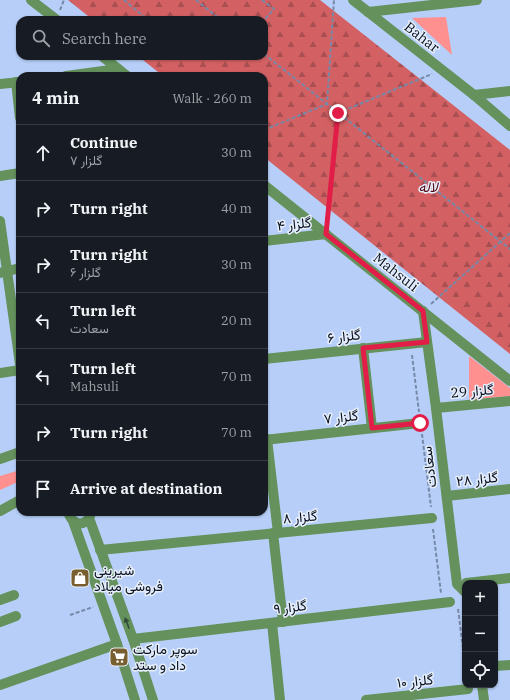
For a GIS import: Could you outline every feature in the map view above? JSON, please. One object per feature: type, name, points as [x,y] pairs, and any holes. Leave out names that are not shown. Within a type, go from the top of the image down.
[{"type":"street","points":[[31,0],[51,16]]},
{"type":"street","name":"Bahar","points":[[353,0],[474,95],[510,126]]},
{"type":"street","points":[[368,12],[470,0]]},
{"type":"street","points":[[107,60],[122,72]]},
{"type":"street","points":[[96,72],[118,69]]},
{"type":"street","points":[[0,84],[16,82]]},
{"type":"street","points":[[474,95],[510,91]]},
{"type":"street","points":[[0,176],[16,174]]},
{"type":"street","name":"Mahsuli","points":[[268,188],[510,381]]},
{"type":"street","points":[[0,221],[3,272],[16,315]]},
{"type":"street","name":"گلزار ۴","points":[[268,241],[326,234]]},
{"type":"street","points":[[3,272],[16,269]]},
{"type":"street","name":"سعادت","points":[[423,311],[447,496],[462,580]]},
{"type":"street","name":"گلزار ۶","points":[[268,359],[427,342]]},
{"type":"street","points":[[363,348],[372,428]]},
{"type":"street","points":[[0,372],[16,370]]},
{"type":"street","name":"گلزار 29","points":[[436,408],[510,401]]},
{"type":"street","name":"گلزار ۷","points":[[268,439],[420,423]]},
{"type":"street","points":[[0,459],[16,453]]},
{"type":"street","points":[[268,467],[282,622]]},
{"type":"street","name":"گلزار ۲۸","points":[[447,496],[510,489]]},
{"type":"street","points":[[0,511],[16,503]]},
{"type":"street","points":[[70,516],[78,523],[84,523],[89,516]]},
{"type":"street","points":[[70,516],[118,644],[135,700]]},
{"type":"street","points":[[90,516],[100,550],[133,639],[153,700]]},
{"type":"street","name":"گلزار ۸","points":[[100,550],[432,518]]},
{"type":"street","points":[[491,580],[510,578]]},
{"type":"street","points":[[0,600],[14,595]]},
{"type":"street","name":"گلزار ۹","points":[[133,639],[450,602]]},
{"type":"street","points":[[0,622],[16,616]]},
{"type":"street","points":[[272,623],[280,700]]},
{"type":"street","points":[[0,685],[118,644]]},
{"type":"street","points":[[498,666],[510,665]]},
{"type":"street","points":[[482,688],[484,700]]},
{"type":"street","name":"گلزار ۱۰","points":[[366,700],[468,689]]},
{"type":"path","points":[[124,0],[143,16]]},
{"type":"path","points":[[196,0],[216,16]]},
{"type":"path","points":[[262,0],[274,9],[268,16]]},
{"type":"path","points":[[327,104],[334,0]]},
{"type":"path","points":[[268,57],[510,249]]},
{"type":"path","points":[[338,113],[442,70]]},
{"type":"path","points":[[268,128],[327,104]]},
{"type":"path","points":[[326,234],[338,113]]},
{"type":"path","points":[[423,311],[510,233]]},
{"type":"green space","name":"لاله","points":[[68,0],[320,0],[510,150],[510,354],[268,160],[268,72],[158,72],[143,60],[268,60],[268,16],[88,16]]},
{"type":"shaded area","points":[[446,17],[452,55],[412,18]]},
{"type":"shaded area","points":[[469,356],[510,388],[510,396],[469,400]]},
{"type":"shaded area","points":[[16,471],[16,483],[0,490],[0,476]]},
{"type":"place","name":"شیرینی فروشی میلاد","points":[[80,578]]},
{"type":"place","name":"سوپر مارکت داد و ستد","points":[[119,657]]},
{"type":"route","points":[[338,113],[326,234],[423,311],[427,342],[363,348],[372,428],[420,423]]}]
